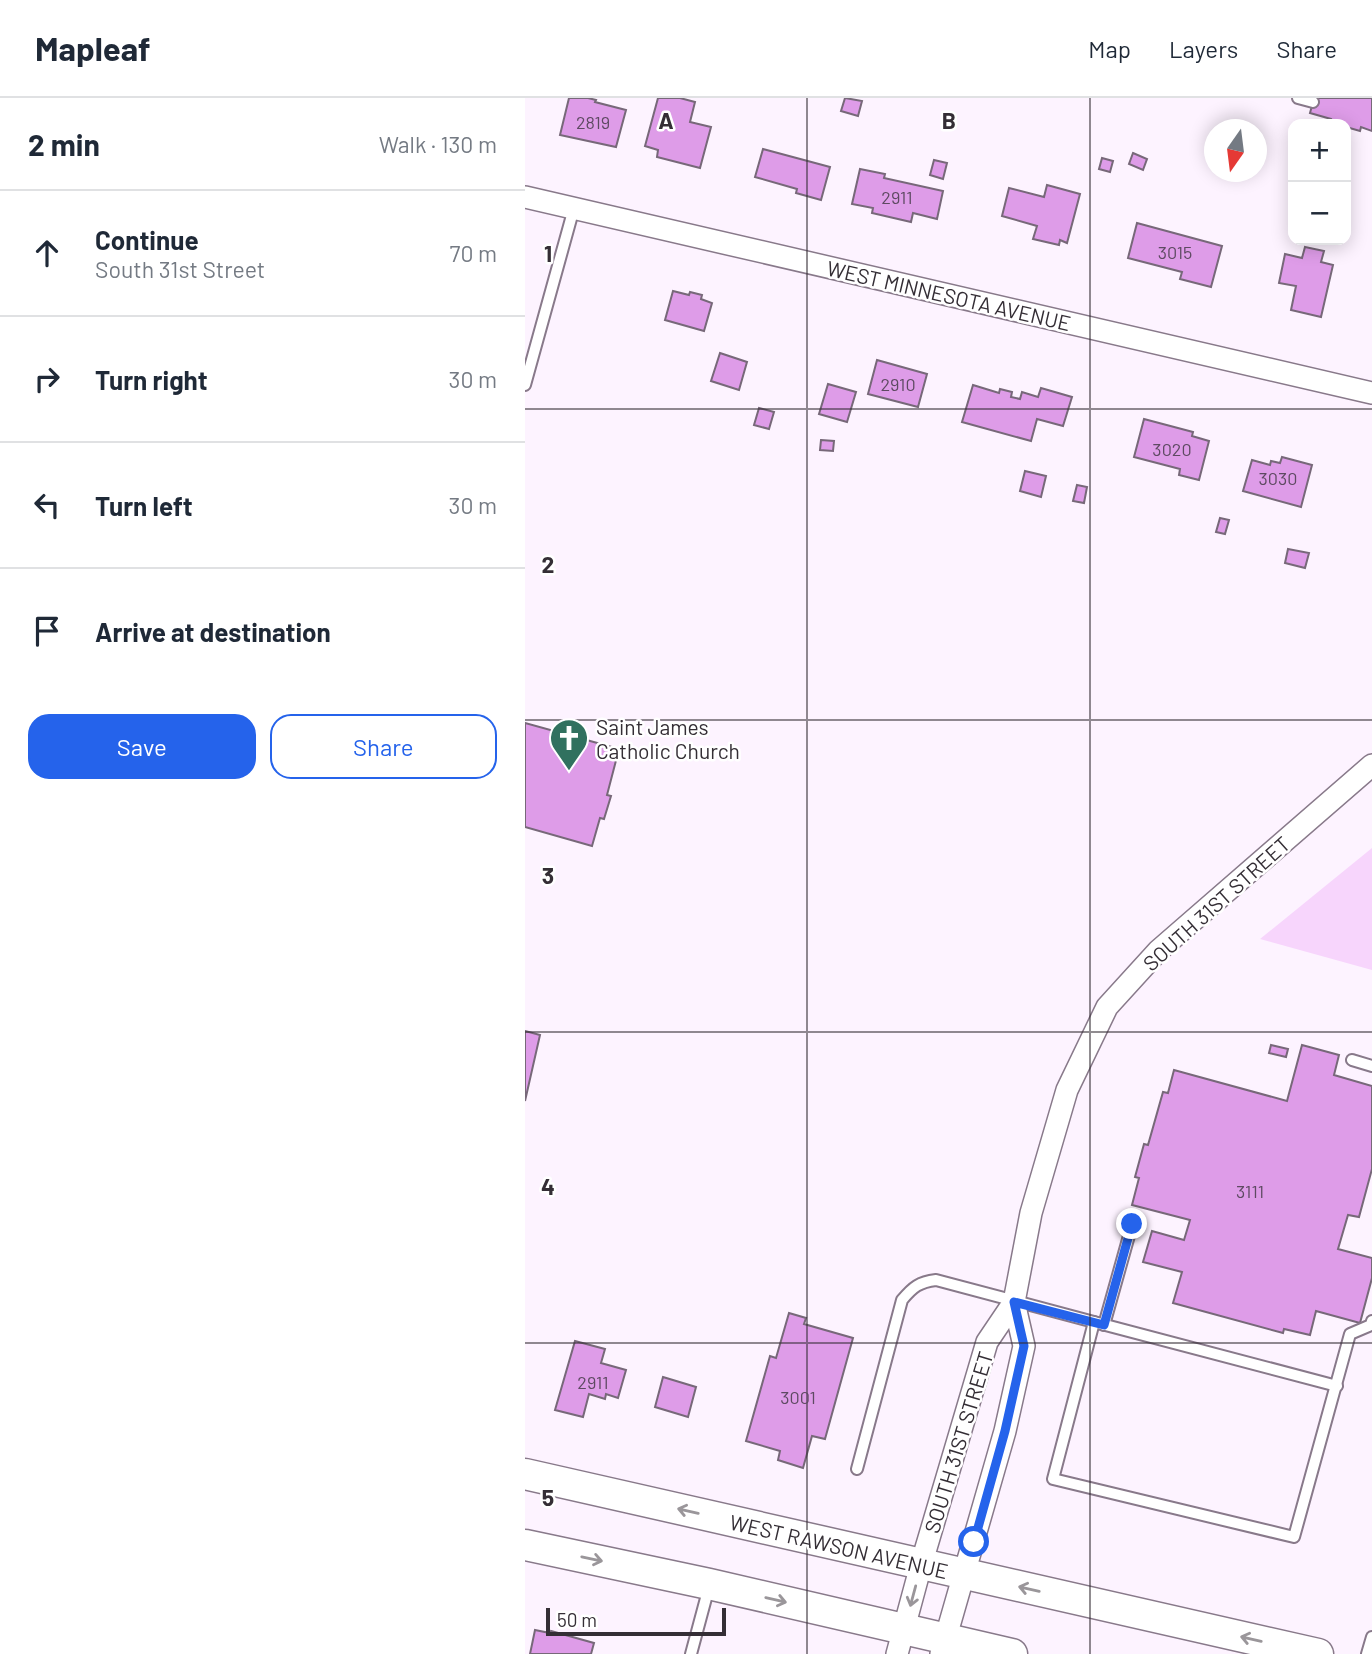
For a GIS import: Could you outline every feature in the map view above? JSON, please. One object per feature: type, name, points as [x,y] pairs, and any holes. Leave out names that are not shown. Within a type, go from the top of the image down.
[{"type":"main road","name":"WEST RAWSON AVENUE","points":[[525,1474],[1318,1654]]},
{"type":"main road","points":[[525,1545],[709,1584],[901,1641],[1012,1654]]},
{"type":"street","name":"WEST MINNESOTA AVENUE","points":[[525,197],[1372,393]]},
{"type":"street","name":"SOUTH 31ST STREET","points":[[901,1641],[987,1342],[1014,1302],[1031,1213],[1067,1090],[1107,1007],[1158,951],[1372,765]]},
{"type":"street","name":"SOUTH 31ST STREET","points":[[943,1646],[1005,1431],[1024,1346],[1014,1302]]},
{"type":"lane","points":[[1299,98],[1313,102]]},
{"type":"lane","points":[[525,385],[574,208]]},
{"type":"lane","points":[[1352,1060],[1372,1066]]},
{"type":"lane","points":[[1132,1224],[1099,1323],[1053,1479],[1294,1537],[1350,1334],[1371,1325],[1372,1321]]},
{"type":"lane","points":[[857,1469],[902,1300],[912,1287],[922,1281],[936,1280],[1336,1386]]},
{"type":"lane","points":[[691,1654],[709,1584]]},
{"type":"lane","points":[[1367,1654],[1372,1637]]},
{"type":"shaded area","points":[[1372,848],[1372,970],[1260,939]]},
{"type":"building","points":[[569,98],[588,98],[626,110],[616,147],[560,135]]},
{"type":"building","points":[[658,98],[680,98],[695,102],[690,122],[711,127],[700,168],[657,157],[658,150],[645,146]]},
{"type":"building","points":[[845,98],[862,101],[858,116],[841,111]]},
{"type":"building","points":[[1314,98],[1372,98],[1372,131],[1361,127],[1360,131],[1351,128],[1351,119],[1331,119],[1310,113]]},
{"type":"building","points":[[763,149],[830,167],[821,200],[796,193],[797,189],[755,177]]},
{"type":"building","points":[[1133,153],[1147,159],[1143,170],[1129,164]]},
{"type":"building","points":[[1102,158],[1113,161],[1110,172],[1099,169]]},
{"type":"building","points":[[934,160],[947,163],[943,179],[930,175]]},
{"type":"building","points":[[860,169],[885,174],[884,178],[943,191],[937,219],[913,213],[911,222],[872,213],[873,208],[852,204]]},
{"type":"building","points":[[1047,185],[1080,194],[1067,243],[1060,240],[1059,245],[1033,239],[1037,226],[1002,216],[1009,188],[1044,197]]},
{"type":"building","points":[[1137,223],[1222,246],[1211,287],[1180,279],[1182,272],[1128,258]]},
{"type":"building","points":[[1305,247],[1324,251],[1321,262],[1333,265],[1321,317],[1291,310],[1296,286],[1279,283],[1285,254],[1302,258]]},
{"type":"building","points":[[673,291],[702,295],[701,299],[712,303],[704,331],[665,320]]},
{"type":"building","points":[[720,353],[747,362],[739,390],[711,381]]},
{"type":"building","points":[[877,360],[927,374],[918,407],[868,394]]},
{"type":"building","points":[[828,384],[856,392],[847,422],[819,414]]},
{"type":"building","points":[[973,385],[999,393],[1000,389],[1012,392],[1011,397],[1020,399],[1022,392],[1038,397],[1041,388],[1072,397],[1063,426],[1037,419],[1031,441],[962,422]]},
{"type":"building","points":[[759,408],[774,412],[769,429],[754,425]]},
{"type":"building","points":[[1144,419],[1193,432],[1192,436],[1209,441],[1199,480],[1179,475],[1180,469],[1134,457]]},
{"type":"building","points":[[821,440],[834,441],[833,451],[820,450]]},
{"type":"building","points":[[1282,457],[1312,465],[1301,507],[1243,491],[1252,460],[1270,465],[1271,461],[1280,463]]},
{"type":"building","points":[[1025,471],[1046,476],[1041,497],[1020,491]]},
{"type":"building","points":[[1077,485],[1087,487],[1084,503],[1073,501]]},
{"type":"building","points":[[1220,518],[1229,520],[1225,534],[1216,532]]},
{"type":"building","points":[[1288,549],[1309,553],[1305,568],[1285,563]]},
{"type":"building","name":"Saint James Catholic Church","points":[[525,723],[619,749],[607,795],[611,796],[604,819],[600,818],[592,846],[525,827]]},
{"type":"building","points":[[525,1031],[540,1035],[525,1101]]},
{"type":"building","points":[[1271,1045],[1288,1049],[1286,1057],[1269,1053]]},
{"type":"building","points":[[1302,1045],[1339,1055],[1334,1075],[1372,1086],[1372,1169],[1359,1217],[1348,1215],[1338,1249],[1372,1258],[1372,1278],[1360,1323],[1316,1311],[1310,1335],[1284,1329],[1283,1333],[1173,1303],[1182,1272],[1143,1262],[1152,1231],[1184,1240],[1190,1220],[1132,1205],[1139,1178],[1135,1177],[1144,1144],[1148,1145],[1163,1092],[1168,1093],[1174,1070],[1287,1101]]},
{"type":"building","points":[[789,1313],[806,1318],[804,1324],[853,1338],[825,1439],[812,1436],[803,1468],[778,1460],[780,1451],[746,1441],[770,1356],[776,1358]]},
{"type":"building","points":[[575,1341],[605,1349],[601,1363],[626,1370],[618,1398],[606,1394],[605,1399],[589,1394],[583,1417],[555,1410]]},
{"type":"building","points":[[663,1377],[696,1387],[688,1417],[655,1407]]},
{"type":"building","points":[[535,1630],[551,1631],[594,1643],[591,1654],[530,1654]]},
{"type":"place","name":"Saint James Catholic Church","points":[[569,772]]},
{"type":"route","points":[[974,1542],[1005,1431],[1024,1346],[1014,1302],[1104,1325],[1132,1224]]}]
